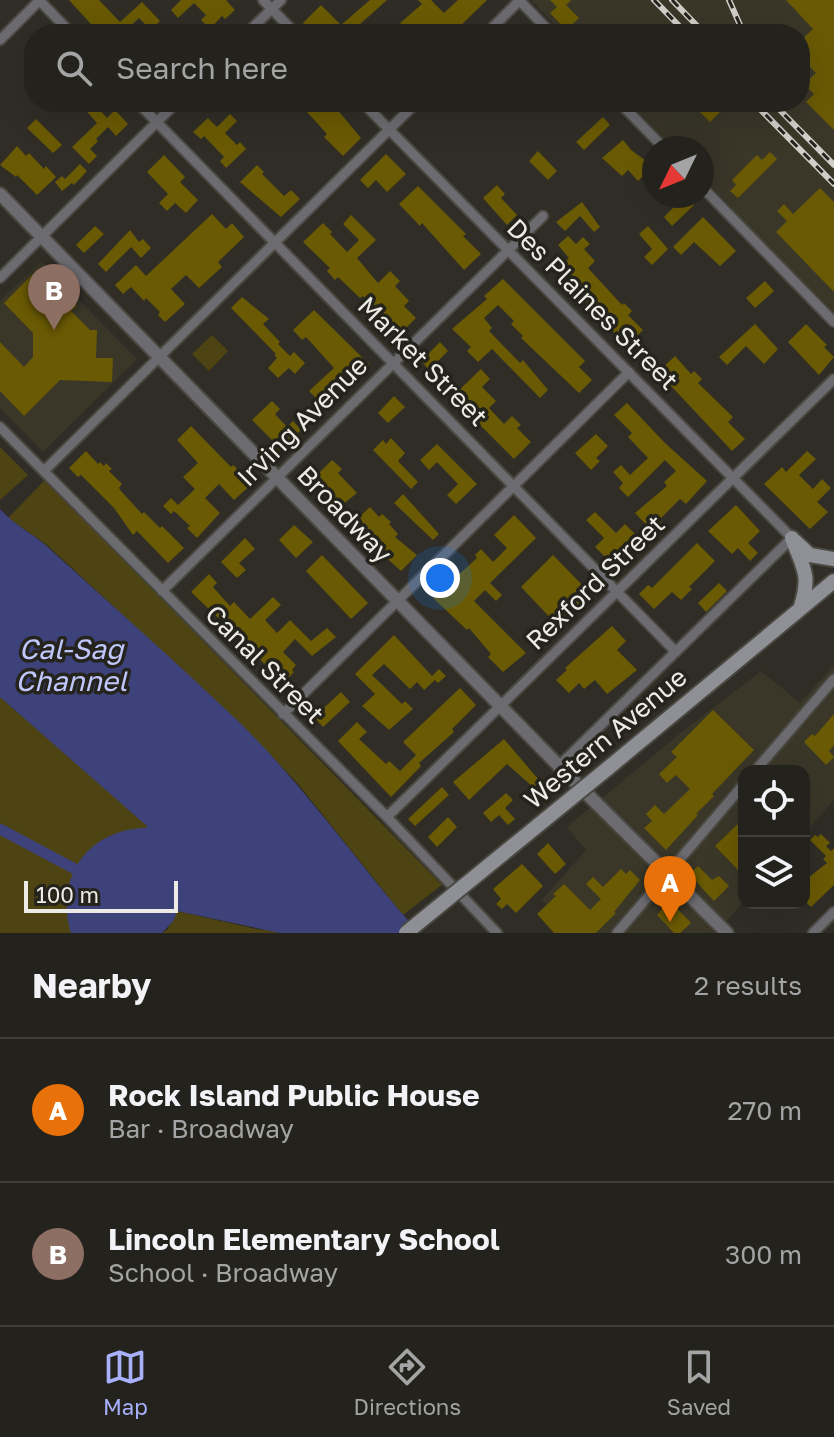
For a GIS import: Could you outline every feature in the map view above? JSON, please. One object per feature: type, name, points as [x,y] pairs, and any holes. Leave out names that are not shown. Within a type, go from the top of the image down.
[{"type":"main road","points":[[792,538],[810,555],[834,559]]},
{"type":"main road","points":[[792,538],[808,585],[801,607]]},
{"type":"main road","name":"Western Avenue","points":[[406,933],[834,581]]},
{"type":"street","points":[[0,40],[40,0],[63,24]]},
{"type":"street","points":[[263,0],[286,24]]},
{"type":"street","points":[[256,24],[281,0]]},
{"type":"street","points":[[496,24],[520,0],[543,24]]},
{"type":"street","name":"Market Street","points":[[147,112],[676,652]]},
{"type":"street","points":[[0,278],[167,112]]},
{"type":"street","name":"Des Plaines Street","points":[[372,112],[792,538]]},
{"type":"street","points":[[44,471],[407,112]]},
{"type":"street","points":[[629,112],[652,136]]},
{"type":"street","name":"Broadway","points":[[0,194],[559,766],[727,933]]},
{"type":"street","points":[[714,199],[834,322]]},
{"type":"street","name":"Irving Avenue","points":[[162,591],[543,216]]},
{"type":"street","points":[[283,714],[629,372]]},
{"type":"street","name":"Rexford Street","points":[[387,817],[834,379]]},
{"type":"street","name":"Canal Street","points":[[0,427],[387,817],[497,933]]},
{"type":"street","points":[[559,766],[792,538]]},
{"type":"street","points":[[760,765],[834,679]]},
{"type":"street","points":[[617,933],[738,791]]},
{"type":"street","points":[[813,933],[834,912]]},
{"type":"shaded area","points":[[531,0],[834,0],[834,313],[714,189],[714,136],[662,136],[639,112],[810,112],[810,24],[554,24]]},
{"type":"shaded area","points":[[41,261],[137,359],[43,452],[0,408],[0,301]]},
{"type":"shaded area","points":[[212,335],[228,351],[209,371],[192,354]]},
{"type":"shaded area","points":[[0,447],[28,475],[0,500]]},
{"type":"shaded area","points":[[45,480],[442,885],[403,915],[299,785],[239,722],[47,545],[8,518]]},
{"type":"shaded area","points":[[834,665],[834,800],[810,827],[810,765],[738,765],[738,908],[716,933],[572,933],[542,900],[586,850],[567,827],[761,671],[800,703]]},
{"type":"shaded area","points":[[0,697],[149,827],[123,933],[0,933]]},
{"type":"shaded area","points":[[177,911],[280,933],[162,933],[167,930]]},
{"type":"water","name":"Cal-Sag Channel","points":[[0,509],[46,545],[262,745],[419,933],[280,933],[177,911],[174,920],[162,933],[71,933],[67,902],[73,873],[80,860],[102,840],[121,832],[148,827],[0,697]]},
{"type":"building","points":[[69,0],[99,0],[120,22],[142,2],[160,21],[145,24],[139,18],[132,24],[91,24]]},
{"type":"building","points":[[181,0],[226,0],[235,10],[225,19],[222,16],[215,24],[205,24],[201,20],[206,15],[194,3],[178,18],[171,10]]},
{"type":"building","points":[[370,0],[387,0],[360,24],[342,24]]},
{"type":"building","points":[[418,0],[431,0],[444,13],[458,0],[487,0],[462,24],[400,23],[422,4]]},
{"type":"building","points":[[550,0],[571,0],[566,5],[579,18],[572,24],[560,24],[550,13],[557,7]]},
{"type":"building","points":[[786,0],[834,0],[834,130],[810,106],[810,98],[814,94],[810,90],[810,78],[816,73],[810,67],[810,32],[813,29]]},
{"type":"building","points":[[321,5],[340,24],[303,23]]},
{"type":"building","points":[[87,112],[102,112],[107,118],[117,112],[128,124],[116,136],[108,127],[96,139],[98,141],[90,149],[97,156],[89,164],[72,147],[97,123]]},
{"type":"building","points":[[307,112],[339,112],[361,138],[343,156],[324,137],[327,134]]},
{"type":"building","points":[[700,112],[720,112],[710,122]]},
{"type":"building","points":[[230,114],[237,121],[225,133],[246,149],[226,168],[220,161],[224,157],[204,136],[201,139],[193,132],[208,118],[217,127]]},
{"type":"building","points":[[603,117],[610,125],[584,150],[576,142]]},
{"type":"building","points":[[36,119],[62,145],[53,153],[27,128]]},
{"type":"building","points":[[623,140],[642,158],[642,177],[638,181],[628,170],[622,176],[602,158]]},
{"type":"building","points":[[17,146],[56,177],[37,195],[17,175],[0,165]]},
{"type":"building","points":[[538,151],[557,171],[548,180],[529,161]]},
{"type":"building","points":[[770,152],[777,159],[738,198],[730,191],[736,185],[732,180],[757,155],[762,160]]},
{"type":"building","points":[[386,154],[406,174],[387,192],[376,180],[368,188],[360,180]]},
{"type":"building","points":[[164,155],[185,177],[180,182],[198,200],[186,213],[175,203],[167,211],[159,203],[168,194],[147,172]]},
{"type":"building","points":[[80,164],[87,171],[74,185],[72,183],[62,191],[55,182],[62,176],[65,179]]},
{"type":"building","points":[[257,165],[284,196],[291,190],[300,199],[281,217],[240,182]]},
{"type":"building","points":[[497,185],[505,194],[501,198],[517,215],[507,225],[483,198]]},
{"type":"building","points":[[418,186],[466,234],[463,236],[481,254],[464,270],[422,223],[420,226],[399,204]]},
{"type":"building","points":[[820,188],[834,202],[834,292],[776,232],[787,221],[777,211],[784,204],[793,214]]},
{"type":"building","points":[[582,202],[600,227],[594,232],[580,216],[565,231],[556,222]]},
{"type":"building","points":[[673,208],[691,208],[672,226],[664,217]]},
{"type":"building","points":[[212,214],[226,229],[232,223],[244,237],[218,262],[222,267],[199,288],[186,275],[171,289],[185,304],[165,322],[146,298],[144,301],[131,287],[123,294],[115,285],[136,265],[146,276]]},
{"type":"building","points":[[351,215],[376,240],[357,258],[378,283],[390,271],[400,281],[395,286],[409,301],[404,306],[416,318],[400,334],[363,296],[360,298],[338,277],[335,280],[327,271],[330,268],[303,242],[323,223],[347,252],[359,240],[343,224]]},
{"type":"building","points":[[703,217],[736,251],[720,266],[694,242],[681,255],[673,247]]},
{"type":"building","points":[[95,226],[104,234],[84,253],[76,245]]},
{"type":"building","points":[[648,226],[668,249],[652,265],[644,257],[652,249],[639,234]]},
{"type":"building","points":[[130,230],[139,242],[143,239],[151,248],[141,258],[131,247],[106,272],[98,264]]},
{"type":"building","points":[[568,236],[576,244],[583,237],[590,244],[584,249],[595,261],[588,268],[622,305],[624,303],[632,311],[628,315],[643,330],[627,346],[604,322],[606,320],[579,297],[586,291],[562,265],[569,258],[558,245]]},
{"type":"building","points":[[39,268],[77,306],[71,311],[90,330],[97,330],[96,358],[113,358],[112,382],[60,380],[24,416],[0,391],[0,342],[24,367],[33,357],[33,333],[4,303]]},
{"type":"building","points":[[503,279],[585,361],[579,367],[592,380],[579,393],[521,338],[523,336],[511,324],[514,321],[498,305],[484,318],[492,328],[489,331],[520,363],[523,360],[548,390],[540,398],[492,349],[478,362],[467,351],[471,347],[452,329],[487,299],[484,296]]},
{"type":"building","points":[[765,281],[774,291],[755,308],[746,298]]},
{"type":"building","points":[[242,297],[269,319],[263,324],[280,342],[278,344],[290,356],[294,352],[305,363],[295,374],[289,368],[278,378],[268,368],[277,358],[276,354],[231,308]]},
{"type":"building","points":[[314,310],[370,365],[351,383],[345,377],[320,402],[309,391],[334,368],[306,337],[302,340],[293,330]]},
{"type":"building","points":[[755,324],[778,349],[764,364],[746,346],[727,365],[719,357]]},
{"type":"building","points":[[806,324],[827,345],[824,347],[834,357],[819,375],[788,342]]},
{"type":"building","points":[[440,342],[448,351],[429,370],[421,361]]},
{"type":"building","points":[[675,356],[691,374],[694,371],[702,379],[698,383],[733,417],[728,422],[745,439],[732,451],[658,372]]},
{"type":"building","points":[[481,369],[490,379],[482,387],[496,401],[489,408],[504,424],[512,416],[521,425],[517,428],[531,442],[514,459],[452,397]]},
{"type":"building","points":[[394,396],[405,407],[388,423],[378,413]]},
{"type":"building","points":[[272,401],[280,409],[275,414],[287,427],[293,421],[301,430],[279,452],[270,444],[273,441],[252,420]]},
{"type":"building","points":[[627,403],[707,481],[686,504],[680,499],[659,520],[662,523],[653,532],[635,513],[667,486],[664,482],[676,471],[665,460],[628,497],[619,488],[623,483],[613,472],[621,465],[630,475],[648,458],[628,437],[632,433],[614,415]]},
{"type":"building","points":[[191,426],[231,467],[233,465],[253,483],[234,500],[219,484],[205,498],[220,513],[197,538],[187,528],[190,526],[174,511],[171,514],[163,506],[171,498],[178,505],[195,489],[183,477],[198,463],[177,440]]},
{"type":"building","points":[[596,434],[608,446],[596,458],[600,461],[591,470],[575,453]]},
{"type":"building","points":[[391,438],[405,453],[398,461],[418,482],[411,489],[373,450],[383,440],[386,444]]},
{"type":"building","points":[[437,444],[477,484],[456,504],[447,495],[458,484],[437,462],[429,470],[420,460]]},
{"type":"building","points":[[86,451],[98,464],[100,462],[104,466],[106,463],[112,469],[109,471],[122,484],[119,488],[121,491],[142,514],[144,512],[160,528],[162,526],[184,548],[168,563],[137,531],[133,535],[114,508],[81,475],[78,477],[69,468]]},
{"type":"building","points":[[807,451],[816,459],[799,475],[813,489],[822,479],[831,488],[817,502],[828,512],[810,529],[764,484],[782,467],[786,472]]},
{"type":"building","points":[[332,460],[342,469],[338,473],[357,493],[337,509],[329,501],[334,496],[315,477]]},
{"type":"building","points":[[403,494],[439,534],[433,540],[394,503]]},
{"type":"building","points":[[736,505],[760,531],[748,543],[758,553],[750,561],[738,548],[732,554],[708,531]]},
{"type":"building","points":[[370,507],[379,517],[382,514],[391,522],[389,524],[398,534],[395,537],[417,555],[401,571],[361,535],[364,531],[355,521]]},
{"type":"building","points":[[595,512],[616,533],[625,524],[641,540],[617,569],[595,547],[604,538],[586,520]]},
{"type":"building","points":[[514,515],[536,538],[490,583],[502,595],[496,601],[485,590],[474,601],[526,653],[503,672],[488,657],[491,654],[469,628],[467,630],[433,598],[477,558],[475,555],[481,549],[493,562],[507,548],[494,535]]},
{"type":"building","points":[[294,525],[313,542],[296,558],[279,540]]},
{"type":"building","points":[[245,538],[255,549],[239,563],[246,570],[237,578],[221,562]]},
{"type":"building","points":[[697,543],[715,561],[689,587],[692,589],[681,600],[672,592],[654,609],[639,594],[648,585],[652,588]]},
{"type":"building","points":[[322,555],[368,603],[351,619],[306,571]]},
{"type":"building","points":[[553,555],[592,595],[559,627],[521,587]]},
{"type":"building","points":[[209,574],[217,583],[213,587],[230,606],[234,602],[250,619],[273,597],[281,605],[265,620],[277,633],[290,620],[311,641],[327,628],[336,637],[312,656],[295,639],[283,652],[296,665],[292,670],[294,672],[282,684],[253,651],[191,592]]},
{"type":"building","points":[[719,583],[727,591],[706,612],[698,603]]},
{"type":"building","points":[[612,626],[626,641],[617,650],[637,670],[607,694],[595,680],[584,689],[579,683],[569,693],[556,680]]},
{"type":"building","points":[[394,635],[432,676],[439,669],[446,676],[438,683],[435,680],[424,690],[417,682],[410,689],[384,664],[372,675],[402,704],[405,701],[413,709],[389,730],[362,706],[375,694],[355,674]]},
{"type":"building","points":[[460,688],[476,705],[452,729],[454,732],[419,763],[421,766],[391,797],[338,741],[357,722],[367,732],[359,739],[386,764],[389,761],[400,771],[416,755],[403,742]]},
{"type":"building","points":[[341,692],[350,702],[323,727],[314,717]]},
{"type":"building","points":[[713,710],[754,750],[712,794],[714,796],[666,850],[644,828],[652,821],[646,814],[655,805],[664,814],[690,789],[676,775],[667,783],[659,774],[677,757],[671,752]]},
{"type":"building","points":[[834,714],[834,745],[829,751],[834,757],[826,765],[804,742],[812,734],[815,736]]},
{"type":"building","points":[[504,739],[539,780],[541,777],[549,785],[541,794],[507,764],[469,800],[453,782]]},
{"type":"building","points":[[442,787],[449,795],[415,826],[408,819]]},
{"type":"building","points":[[506,793],[513,800],[505,808],[515,819],[508,825],[499,815],[491,822],[483,813]]},
{"type":"building","points":[[448,817],[457,827],[437,847],[428,837]]},
{"type":"building","points":[[738,824],[738,870],[715,846]]},
{"type":"building","points":[[821,834],[830,843],[826,846],[831,851],[834,848],[834,885],[811,907],[810,876],[827,863],[823,859],[826,856],[810,840],[815,835],[818,837]]},
{"type":"building","points":[[548,843],[566,864],[555,874],[537,854]]},
{"type":"building","points":[[522,864],[543,886],[516,913],[507,904],[502,909],[496,904],[501,899],[493,889]]},
{"type":"building","points":[[698,866],[712,880],[719,876],[729,886],[714,901],[689,874]]},
{"type":"building","points":[[621,869],[626,874],[630,870],[640,880],[616,913],[596,933],[554,933],[537,914],[564,884],[590,910],[601,899],[586,884],[593,877],[603,887]]},
{"type":"building","points":[[669,900],[691,923],[680,933],[674,933],[657,915]]},
{"type":"waterway","points":[[0,829],[75,869]]},
{"type":"railway","points":[[654,0],[677,24]]},
{"type":"railway","points":[[672,0],[695,24]]},
{"type":"railway","points":[[729,0],[740,24]]},
{"type":"railway","points":[[763,112],[834,184]]},
{"type":"railway","points":[[782,112],[834,165]]},
{"type":"place","name":"Lincoln Elementary School","points":[[54,330]]},
{"type":"place","name":"Rock Island Public House","points":[[670,922]]}]
